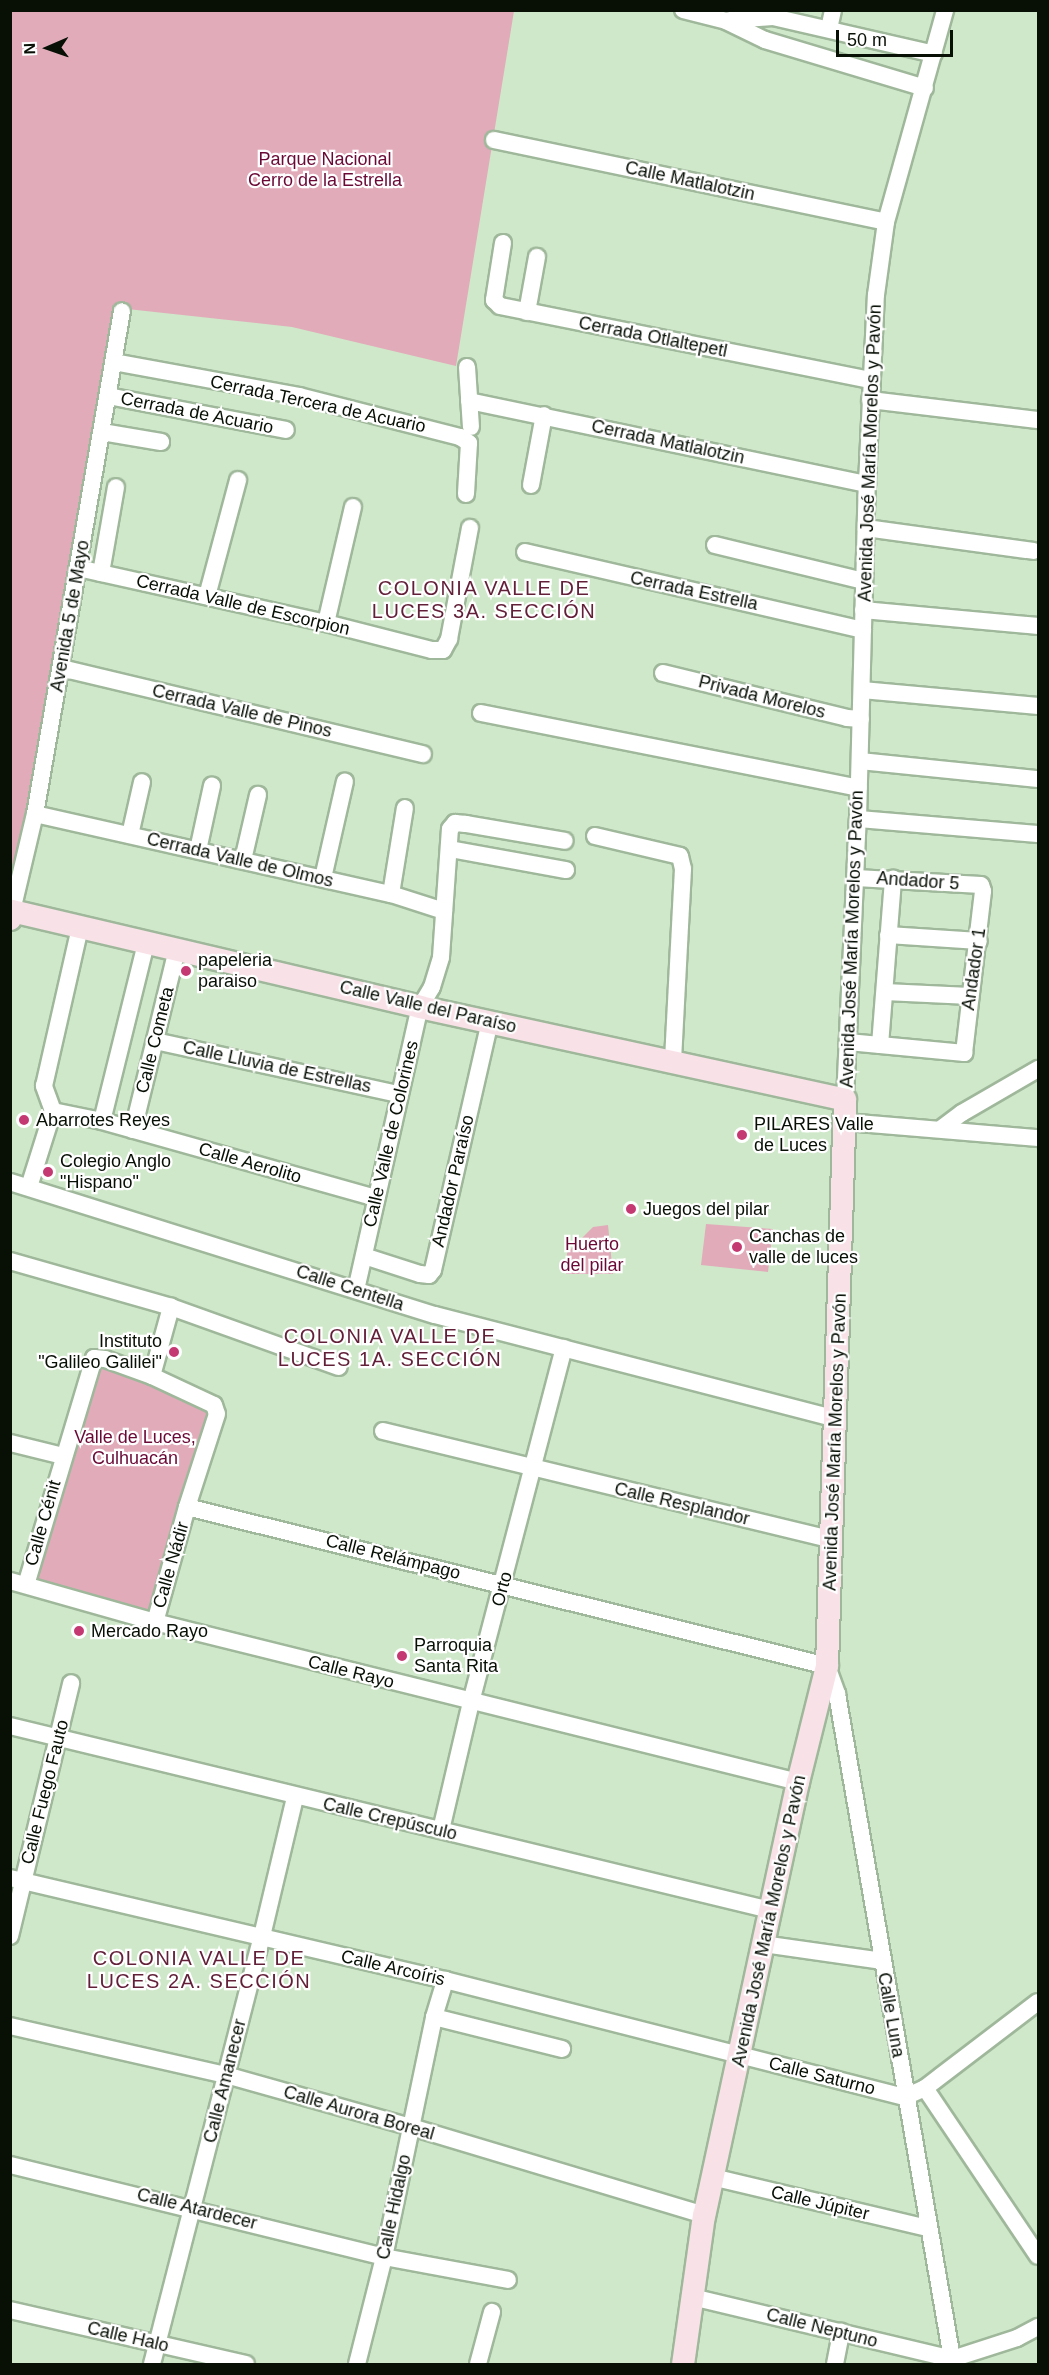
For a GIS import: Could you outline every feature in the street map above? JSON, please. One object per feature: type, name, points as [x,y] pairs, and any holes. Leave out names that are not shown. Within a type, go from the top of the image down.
[{"type":"street","points":[[683,10],[726,21],[774,17],[934,54]]},
{"type":"street","points":[[829,29],[833,10]]},
{"type":"street","name":"Avenida José María Morelos y Pavón","points":[[683,2364],[704,2215],[798,1782],[827,1666],[833,1540],[833,1418],[856,878],[867,484],[876,295],[886,222],[945,10]]},
{"type":"street","points":[[756,20],[765,40],[925,88]]},
{"type":"street","name":"Calle Matlalotzin","points":[[494,140],[886,222]]},
{"type":"street","name":"Cerrada Otlaltepetl","points":[[503,243],[494,300],[500,306],[872,380]]},
{"type":"street","points":[[527,312],[537,256]]},
{"type":"street","name":"Avenida 5 de Mayo","points":[[11,915],[35,814],[123,311]]},
{"type":"street","name":"Cerrada Tercera de Acuario","points":[[114,362],[299,396],[460,437],[469,443],[466,494]]},
{"type":"street","points":[[467,367],[471,427]]},
{"type":"street","name":"Cerrada de Acuario","points":[[108,396],[286,430]]},
{"type":"street","points":[[870,400],[1038,420]]},
{"type":"street","name":"Cerrada Matlalotzin","points":[[470,401],[867,484]]},
{"type":"street","points":[[531,485],[544,415]]},
{"type":"street","points":[[102,432],[161,442]]},
{"type":"street","points":[[207,596],[238,480]]},
{"type":"street","points":[[101,573],[116,487]]},
{"type":"street","points":[[326,623],[353,507]]},
{"type":"street","name":"Cerrada Valle de Escorpion","points":[[78,568],[326,623],[432,650],[443,650],[449,639],[470,528]]},
{"type":"street","points":[[866,528],[1034,551]]},
{"type":"street","points":[[715,545],[864,581]]},
{"type":"street","name":"Cerrada Estrella","points":[[525,552],[863,630]]},
{"type":"street","points":[[863,610],[1038,626]]},
{"type":"street","name":"Cerrada Valle de Pinos","points":[[61,668],[423,754]]},
{"type":"street","name":"Privada Morelos","points":[[663,673],[847,718],[861,719]]},
{"type":"street","points":[[862,690],[1038,706]]},
{"type":"street","points":[[481,713],[859,788]]},
{"type":"street","points":[[860,761],[1038,779]]},
{"type":"street","points":[[323,878],[345,781]]},
{"type":"street","points":[[130,835],[142,782]]},
{"type":"street","points":[[198,850],[212,786]]},
{"type":"street","points":[[243,860],[258,795]]},
{"type":"street","points":[[391,894],[405,808]]},
{"type":"street","name":"Cerrada Valle de Olmos","points":[[35,814],[391,894],[444,911]]},
{"type":"street","points":[[858,819],[1038,834]]},
{"type":"street","name":"Calle Valle de Colorines","points":[[356,1290],[420,1006],[432,987],[441,957],[450,829],[455,823],[565,841]]},
{"type":"street","points":[[595,837],[680,856],[683,868],[673,1062]]},
{"type":"street","points":[[450,849],[566,870]]},
{"type":"street","name":"Andador 5","points":[[856,878],[981,885]]},
{"type":"street","points":[[848,1042],[880,1045],[893,879]]},
{"type":"street","name":"Andador 1","points":[[880,1045],[964,1053],[979,941],[983,891],[981,885]]},
{"type":"street","name":"Calle Valle del Paraíso","points":[[11,915],[80,928],[845,1100]]},
{"type":"street","points":[[29,1187],[53,1112],[44,1086],[80,928]]},
{"type":"street","points":[[888,935],[979,941]]},
{"type":"street","points":[[102,1121],[146,943]]},
{"type":"street","name":"Calle Cometa","points":[[133,1130],[177,950]]},
{"type":"street","points":[[885,992],[970,996]]},
{"type":"street","name":"Andador Paraíso","points":[[364,1256],[420,1274],[429,1275],[433,1270],[490,1021]]},
{"type":"street","name":"Calle Lluvia de Estrellas","points":[[155,1041],[399,1094]]},
{"type":"street","points":[[942,1128],[962,1113],[1038,1069]]},
{"type":"street","name":"Calle Aerolito","points":[[53,1112],[102,1121],[376,1198]]},
{"type":"street","points":[[846,1122],[942,1128],[1038,1138]]},
{"type":"street","name":"Calle Centella","points":[[10,1182],[435,1315],[833,1418]]},
{"type":"street","points":[[10,1260],[171,1307],[339,1367]]},
{"type":"street","points":[[171,1307],[152,1376],[214,1404],[217,1414],[187,1507]]},
{"type":"street","name":"Orto","points":[[441,1830],[471,1702],[564,1348]]},
{"type":"street","name":"Calle Cénit","points":[[18,1583],[63,1456],[94,1358],[105,1359],[152,1376]]},
{"type":"street","name":"Calle Resplandor","points":[[383,1431],[833,1540]]},
{"type":"street","points":[[10,1443],[63,1456]]},
{"type":"street","name":"Calle Relámpago","points":[[187,1507],[827,1666]]},
{"type":"street","name":"Calle Nádir","points":[[155,1622],[187,1507]]},
{"type":"street","name":"Calle Rayo","points":[[18,1583],[155,1622],[798,1782]]},
{"type":"street","name":"Calle Luna","points":[[827,1666],[837,1694],[952,2362]]},
{"type":"street","name":"Calle Fuego Fauto","points":[[10,1936],[17,1880],[59,1739],[71,1683]]},
{"type":"street","name":"Calle Crepúsculo","points":[[10,1726],[294,1797],[441,1830],[770,1910]]},
{"type":"street","name":"Calle Amanecer","points":[[152,2364],[262,1936],[294,1797]]},
{"type":"street","name":"Calle Arcoíris","points":[[17,1880],[445,1980],[740,2056]]},
{"type":"street","points":[[763,1944],[882,1961]]},
{"type":"street","name":"Calle Hidalgo","points":[[357,2364],[384,2257],[434,2017],[445,1980]]},
{"type":"street","points":[[905,2097],[925,2088],[1038,2002]]},
{"type":"street","points":[[434,2017],[562,2049]]},
{"type":"street","name":"Calle Aurora Boreal","points":[[10,2026],[226,2075],[411,2127],[704,2215]]},
{"type":"street","name":"Calle Saturno","points":[[740,2056],[905,2097]]},
{"type":"street","points":[[925,2088],[1038,2256]]},
{"type":"street","name":"Calle Atardecer","points":[[10,2165],[193,2208],[384,2257],[508,2280]]},
{"type":"street","name":"Calle Júpiter","points":[[712,2178],[928,2228]]},
{"type":"street","name":"Calle Neptuno","points":[[692,2297],[841,2332],[952,2362]]},
{"type":"street","name":"Calle Halo","points":[[10,2310],[246,2364]]},
{"type":"street","points":[[478,2364],[492,2312]]},
{"type":"street","points":[[952,2362],[1017,2338],[1038,2327]]},
{"type":"street","points":[[835,2364],[841,2332]]},
{"type":"green space","name":"Parque Nacional Cerro de la Estrella","points":[[11,11],[514,11],[456,366],[292,327],[118,308],[74,568],[51,668],[11,899]]},
{"type":"green space","name":"Canchas de valle de luces","points":[[706,1224],[773,1229],[768,1272],[701,1265]]},
{"type":"green space","name":"Huerto del pilar","points":[[608,1225],[613,1274],[566,1274],[567,1253],[593,1227]]},
{"type":"green space","name":"Valle de Luces, Culhuacán","points":[[95,1362],[210,1408],[150,1615],[34,1584]]},
{"type":"place","name":"papeleria paraiso","points":[[186,971]]},
{"type":"place","name":"Abarrotes Reyes","points":[[24,1120]]},
{"type":"place","name":"PILARES Valle de Luces","points":[[742,1135]]},
{"type":"place","name":"Colegio Anglo \"Hispano\"","points":[[48,1172]]},
{"type":"place","name":"Juegos del pilar","points":[[631,1209]]},
{"type":"place","name":"Canchas de valle de luces","points":[[737,1247]]},
{"type":"place","name":"Instituto \"Galileo Galilei\"","points":[[174,1352]]},
{"type":"place","name":"Mercado Rayo","points":[[79,1631]]},
{"type":"place","name":"Parroquia Santa Rita","points":[[402,1656]]},
{"type":"district","name":"COLONIA VALLE DE LUCES 3A. SECCIÓN","points":[[484,600]]},
{"type":"district","name":"COLONIA VALLE DE LUCES 1A. SECCIÓN","points":[[390,1348]]},
{"type":"district","name":"COLONIA VALLE DE LUCES 2A. SECCIÓN","points":[[199,1970]]}]
